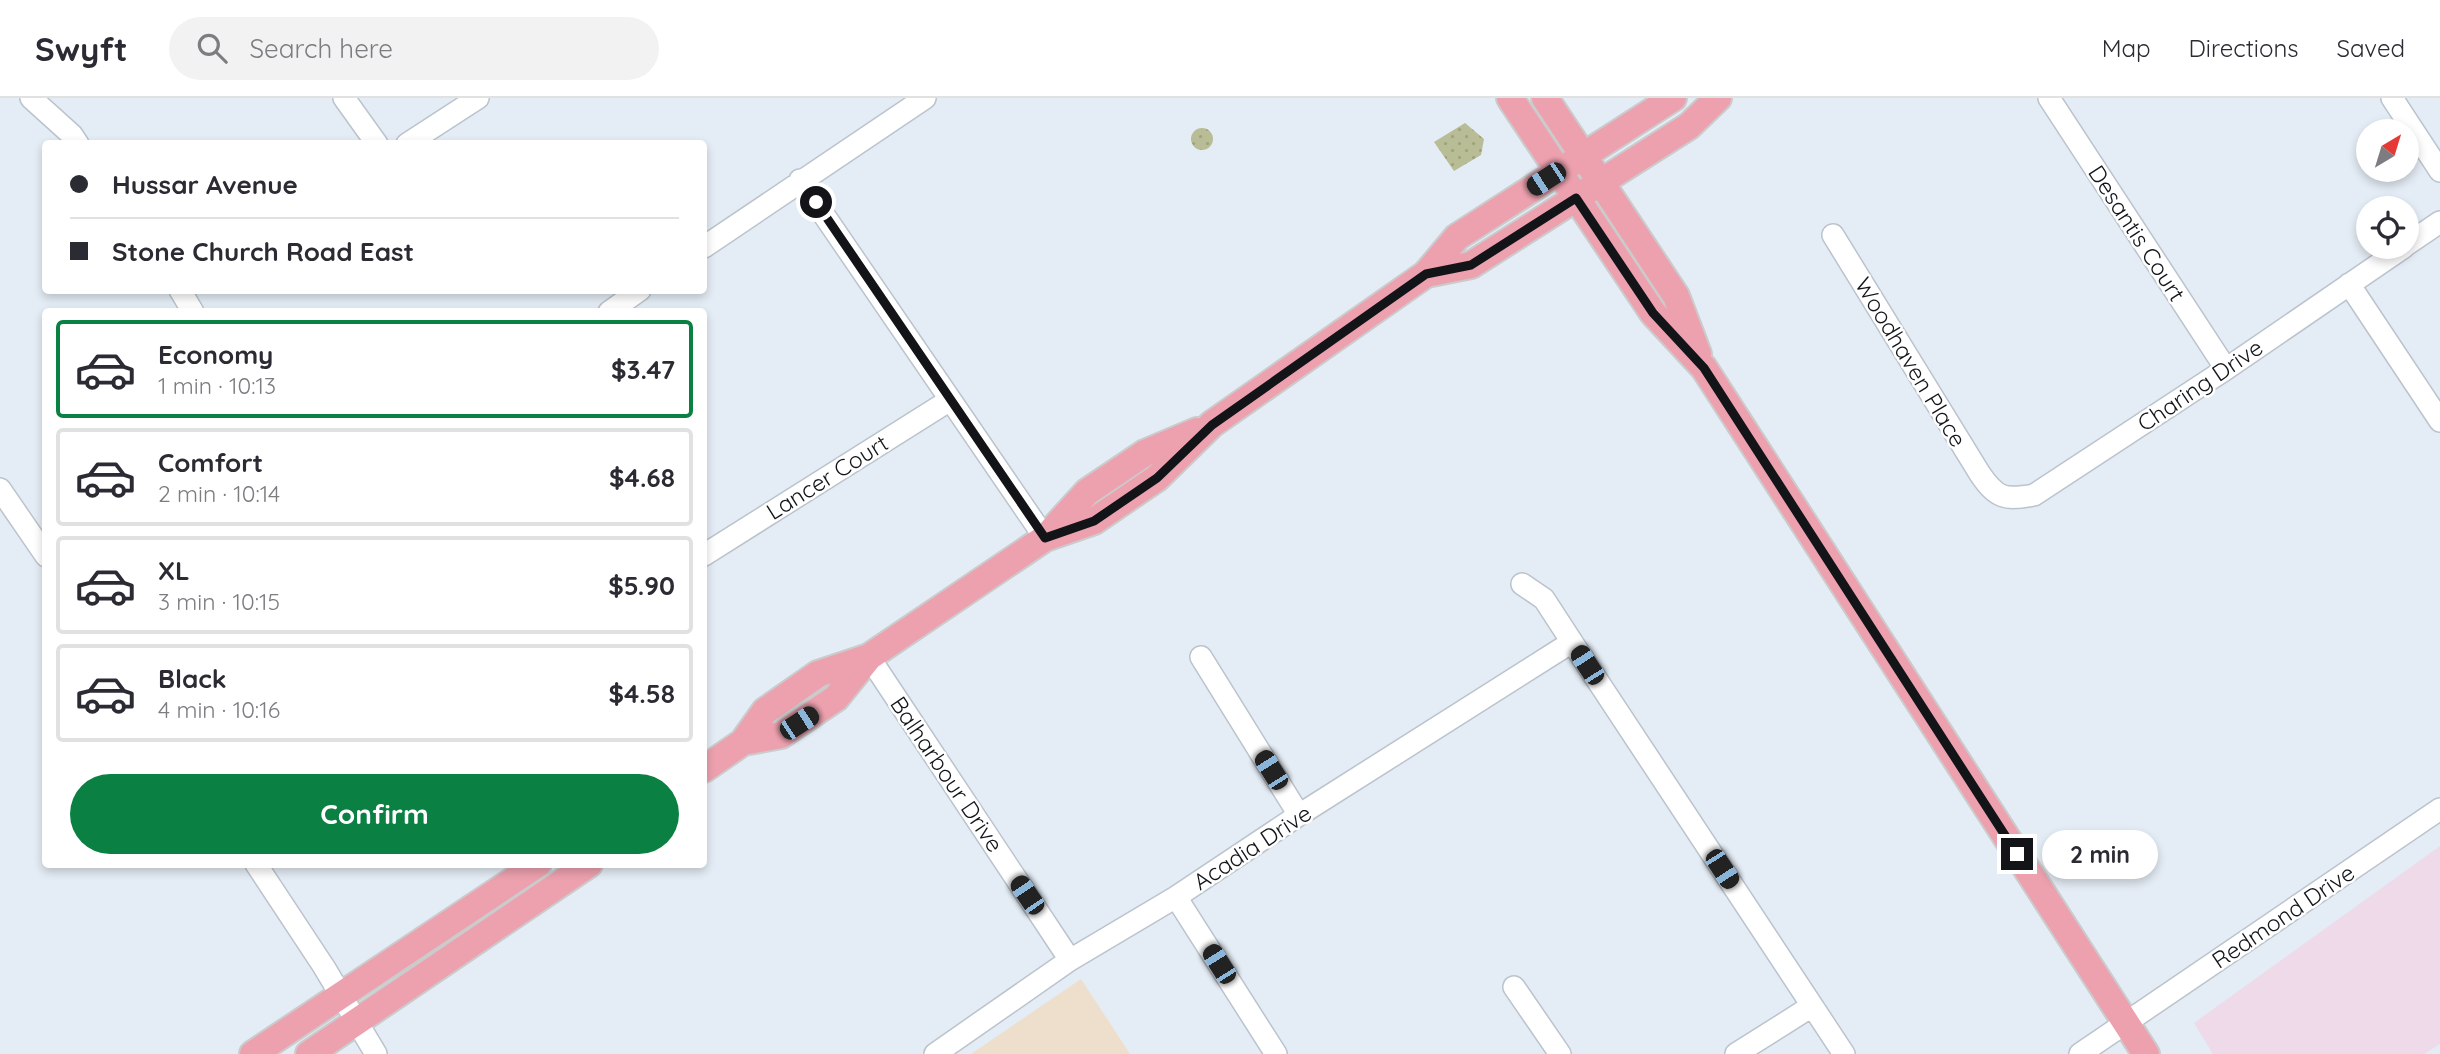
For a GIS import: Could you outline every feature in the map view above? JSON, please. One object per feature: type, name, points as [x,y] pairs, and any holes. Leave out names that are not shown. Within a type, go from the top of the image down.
[{"type":"main road","points":[[1510,98],[1653,313],[1704,368],[2146,1054]]},
{"type":"main road","points":[[1545,98],[1676,296],[1704,368]]},
{"type":"main road","points":[[707,767],[743,742],[781,734],[836,698],[869,657],[1045,538],[1094,521],[1157,478],[1212,425],[1426,274],[1457,237],[1672,98]]},
{"type":"main road","points":[[1426,274],[1471,265],[1689,126],[1718,98]]},
{"type":"main road","points":[[253,1054],[532,868]]},
{"type":"main road","points":[[309,1054],[583,868]]},
{"type":"street","points":[[31,98],[75,140]]},
{"type":"street","points":[[344,98],[374,140]]},
{"type":"street","points":[[413,140],[478,98]]},
{"type":"street","points":[[707,245],[925,98]]},
{"type":"street","name":"Desantis Court","points":[[2049,98],[2226,369]]},
{"type":"street","points":[[2392,98],[2440,171]]},
{"type":"street","points":[[800,180],[1045,538]]},
{"type":"street","name":"Charing Drive","points":[[2419,236],[2440,222]]},
{"type":"street","name":"Woodhaven Place","points":[[1833,235],[1990,489]]},
{"type":"street","name":"Charing Drive","points":[[1990,489],[2010,499],[2034,495],[2226,369],[2386,259]]},
{"type":"street","points":[[2349,284],[2440,421]]},
{"type":"street","points":[[615,308],[635,294]]},
{"type":"street","name":"Lancer Court","points":[[707,553],[950,400]]},
{"type":"street","points":[[0,489],[42,550]]},
{"type":"street","points":[[1522,584],[1544,599],[1844,1054]]},
{"type":"street","name":"Acadia Drive","points":[[935,1054],[1070,960],[1176,897],[1299,815],[1572,642]]},
{"type":"street","name":"Balharbour Drive","points":[[869,657],[1070,960]]},
{"type":"street","points":[[1201,657],[1299,815]]},
{"type":"street","name":"Redmond Drive","points":[[2080,1054],[2440,808]]},
{"type":"street","points":[[259,868],[376,1054]]},
{"type":"street","points":[[1176,897],[1276,1054]]},
{"type":"street","points":[[1514,987],[1560,1054]]},
{"type":"street","points":[[1736,1054],[1812,1006]]},
{"type":"shaded area","points":[[2440,846],[2440,1044],[2424,1054],[2213,1054],[2194,1023]]},
{"type":"shaded area","points":[[1081,979],[1130,1054],[971,1054]]},
{"type":"green space","points":[[1465,123],[1484,139],[1481,155],[1454,171],[1434,142]]},
{"type":"green space","points":[[1202,128],[1210,131],[1213,139],[1210,147],[1202,150],[1194,147],[1191,139],[1194,131]]},
{"type":"route","points":[[816,202],[1045,538],[1094,521],[1157,478],[1212,425],[1426,274],[1471,265],[1576,198],[1653,313],[1704,368],[2017,854]]}]
